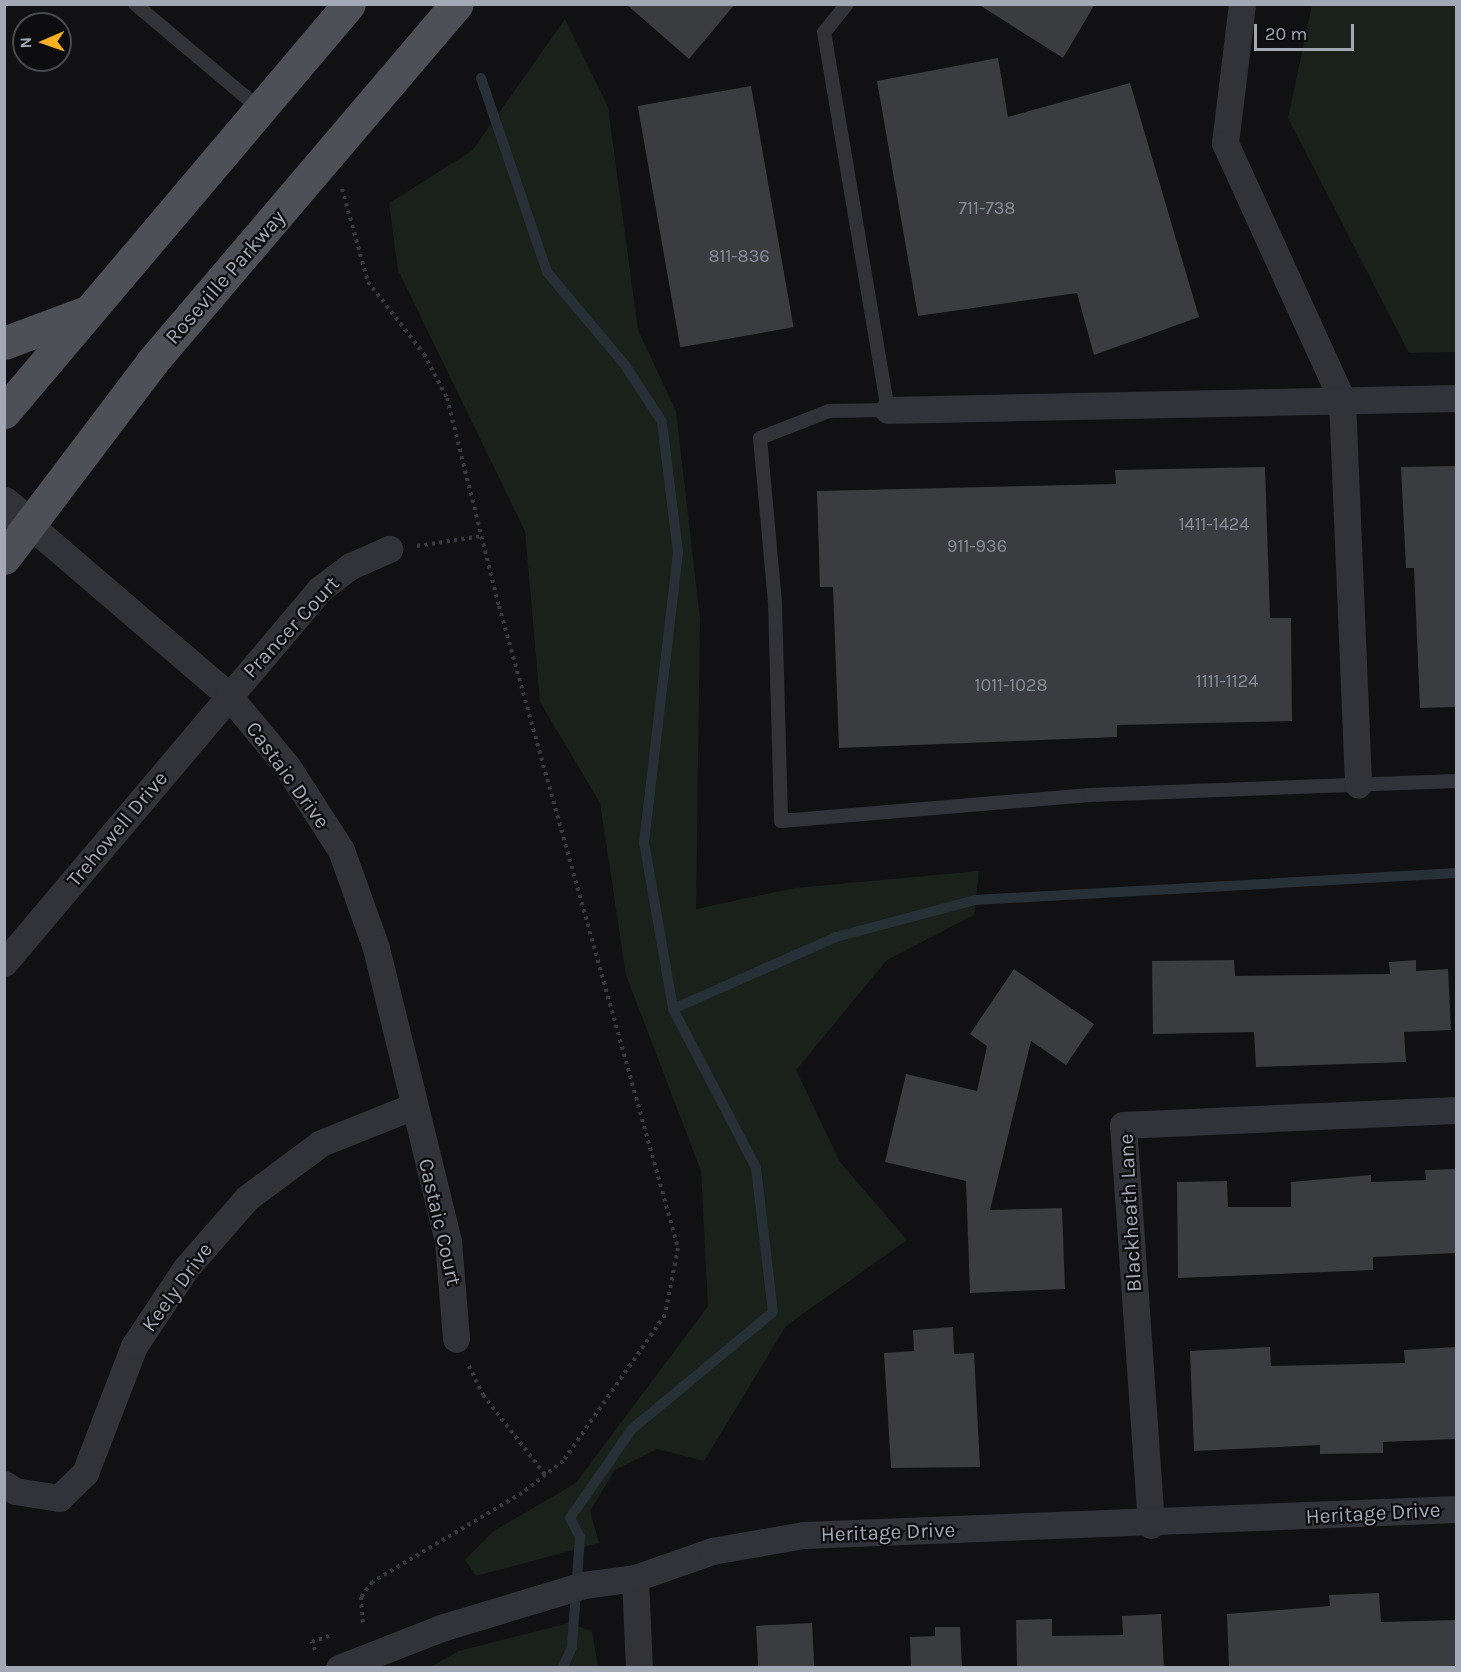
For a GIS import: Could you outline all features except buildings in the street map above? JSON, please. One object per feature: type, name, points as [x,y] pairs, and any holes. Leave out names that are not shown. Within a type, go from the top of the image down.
[{"type":"main road","points":[[4,412],[86,312],[349,4]]},
{"type":"main road","name":"Roseville Parkway","points":[[4,558],[31,526],[152,362],[458,4]]},
{"type":"main road","points":[[4,343],[86,312]]},
{"type":"street","points":[[1242,4],[1225,142],[1342,400],[1358,785]]},
{"type":"street","points":[[888,410],[1456,398]]},
{"type":"street","points":[[4,503],[31,526]]},
{"type":"street","name":"Castaic Drive","points":[[31,526],[228,695],[287,766],[341,850],[376,948],[411,1107]]},
{"type":"street","name":"Prancer Court","points":[[228,695],[320,590],[351,566],[389,549]]},
{"type":"street","name":"Trehowell Drive","points":[[4,963],[228,695]]},
{"type":"street","name":"Castaic Court","points":[[411,1107],[448,1241],[456,1339]]},
{"type":"street","name":"Keely Drive","points":[[4,1484],[15,1491],[59,1498],[72,1486],[85,1473],[134,1346],[186,1268],[248,1198],[321,1143],[411,1107]]},
{"type":"street","name":"Blackheath Lane","points":[[1150,1525],[1123,1125],[1456,1110]]},
{"type":"street","name":"Heritage Drive","points":[[329,1663],[583,1585],[635,1578],[712,1551],[804,1535],[1150,1525],[1456,1509]]},
{"type":"street","points":[[635,1578],[639,1668]]},
{"type":"lane","points":[[135,4],[260,109]]},
{"type":"lane","points":[[847,4],[824,32],[888,410],[829,411],[760,438],[774,603],[781,821],[1090,795],[1456,781]]},
{"type":"path","points":[[322,164],[348,197],[357,255],[368,282],[424,354],[447,398],[482,536],[678,1248],[665,1315],[563,1461],[546,1476],[372,1582],[361,1597],[364,1623],[354,1627]]},
{"type":"path","points":[[389,549],[482,536]]},
{"type":"path","points":[[456,1339],[483,1395],[546,1476]]},
{"type":"path","points":[[329,1663],[312,1642],[343,1631]]},
{"type":"shaded area","points":[[1312,5],[1456,5],[1456,352],[1409,353],[1288,118]]},
{"type":"shaded area","points":[[565,19],[608,107],[638,330],[676,411],[700,619],[696,909],[795,888],[979,871],[974,915],[887,960],[796,1070],[840,1162],[907,1240],[786,1326],[704,1461],[657,1449],[615,1470],[590,1511],[599,1543],[476,1576],[465,1560],[492,1532],[576,1483],[708,1306],[701,1171],[626,975],[600,803],[540,702],[525,531],[398,270],[389,203],[472,151]]},
{"type":"shaded area","points":[[568,1623],[592,1631],[598,1667],[431,1667],[459,1651]]},
{"type":"waterway","points":[[481,78],[547,272],[625,365],[662,422],[678,553],[644,842],[673,1009],[756,1168],[773,1312],[632,1429],[570,1518],[580,1537],[572,1647],[562,1668]]},
{"type":"waterway","points":[[673,1009],[836,937],[975,900],[1456,873]]}]
